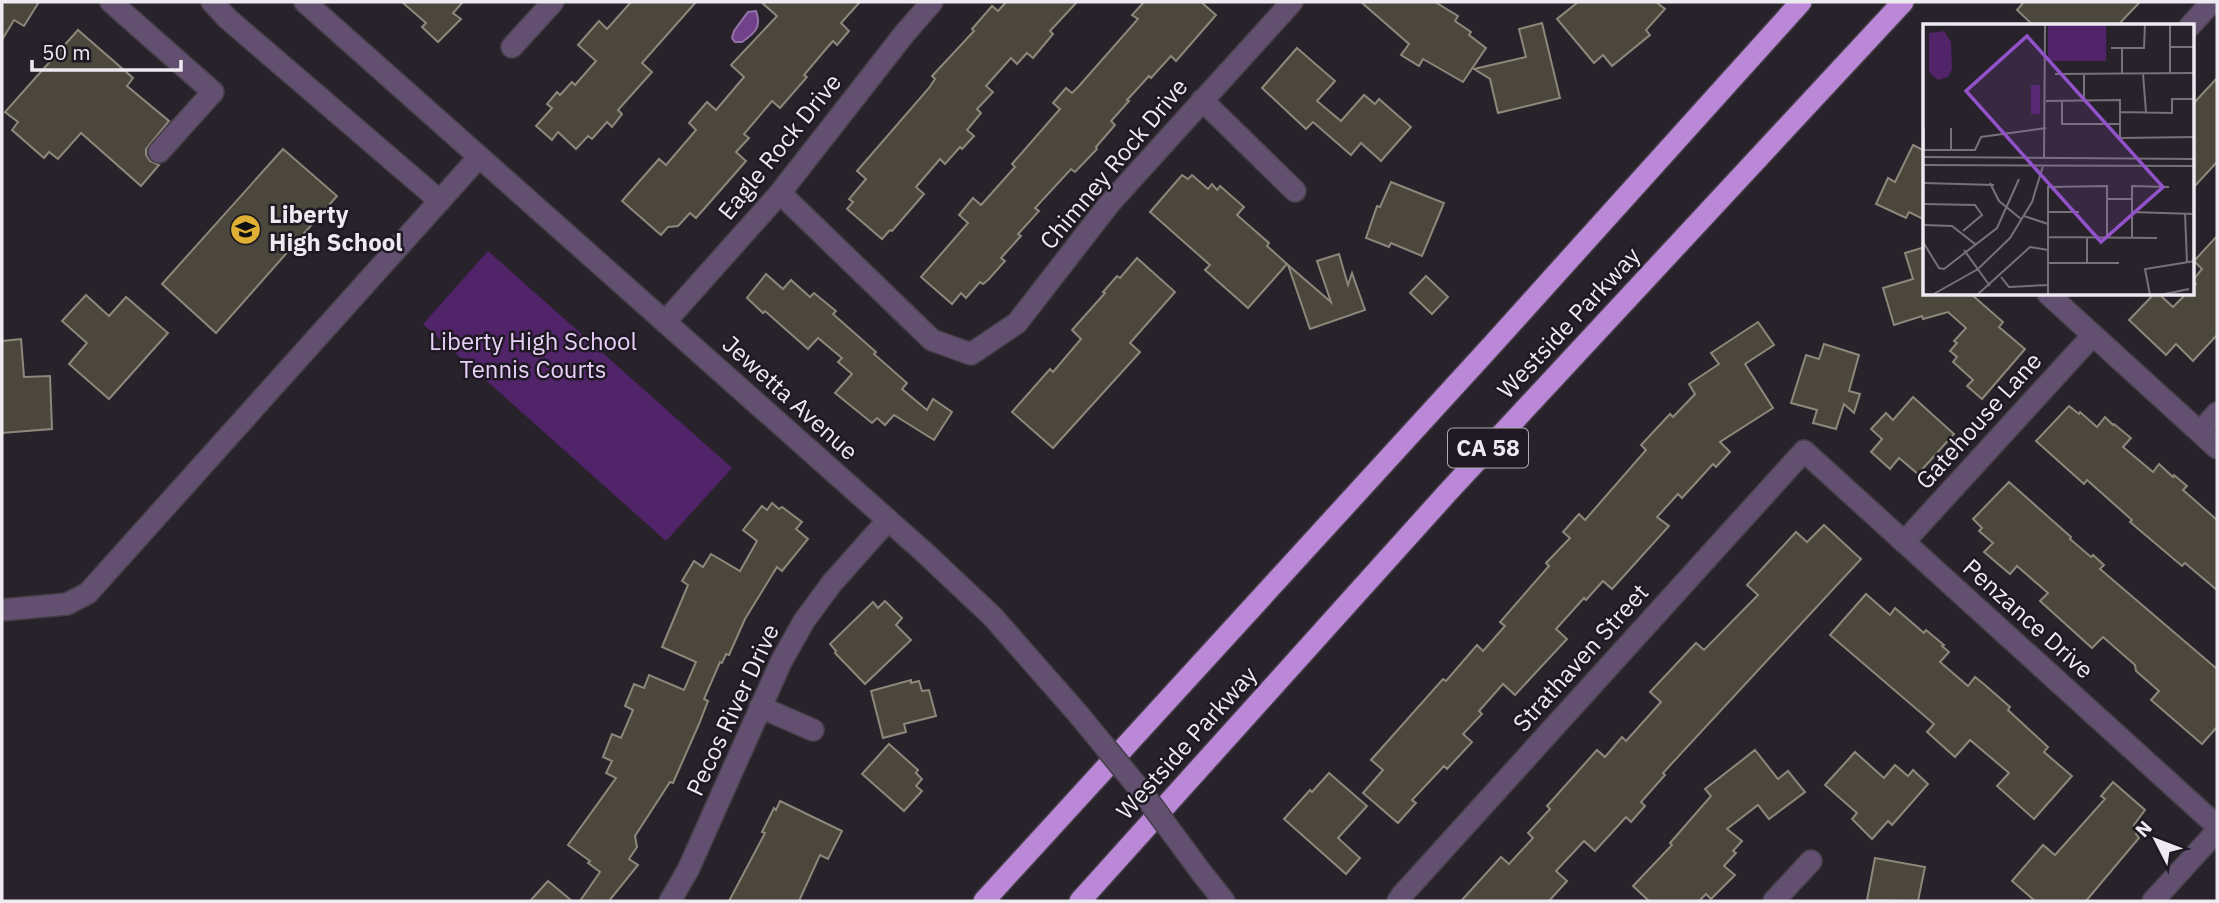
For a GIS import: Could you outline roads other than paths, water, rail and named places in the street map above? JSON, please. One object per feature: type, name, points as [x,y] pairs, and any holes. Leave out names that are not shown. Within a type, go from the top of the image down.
[{"type":"highway","name":"Westside Parkway","points":[[985,901],[1801,2]]},
{"type":"highway","name":"Westside Parkway","points":[[1080,901],[1457,482],[1903,2]]},
{"type":"street","points":[[111,2],[213,92],[159,152]]},
{"type":"street","points":[[212,2],[228,19],[440,201]]},
{"type":"street","name":"Jewetta Avenue","points":[[305,2],[888,520],[993,617],[1079,715],[1150,802],[1224,901]]},
{"type":"street","points":[[512,47],[553,2]]},
{"type":"street","name":"Eagle Rock Drive","points":[[665,322],[780,193],[932,2]]},
{"type":"street","name":"Chimney Rock Drive","points":[[780,193],[932,340],[971,354],[1017,323],[1110,203],[1292,2]]},
{"type":"street","points":[[2192,24],[2212,2]]},
{"type":"street","points":[[1202,100],[1295,191]]},
{"type":"street","points":[[2,610],[67,604],[88,593],[479,157]]},
{"type":"street","points":[[2050,296],[2217,447]]},
{"type":"street","name":"Gatehouse Lane","points":[[1905,542],[2093,335]]},
{"type":"street","points":[[2200,432],[2217,413]]},
{"type":"street","name":"Penzance Drive","points":[[1804,451],[2217,828]]},
{"type":"street","name":"Strathaven Street","points":[[1398,901],[1804,451]]},
{"type":"street","name":"Pecos River Drive","points":[[670,901],[688,870],[780,662],[804,621],[832,583],[888,520]]},
{"type":"street","points":[[760,707],[813,730]]},
{"type":"street","points":[[2153,901],[2217,828]]},
{"type":"street","points":[[1774,901],[1811,861]]},
{"type":"street","name":"Jewetta Avenue","points":[[1201,872],[1215,901]]},
{"type":"place","name":"Liberty High School","points":[[246,229]]},
{"type":"park label","name":"Liberty High School Tennis Courts","points":[[533,356]]}]
